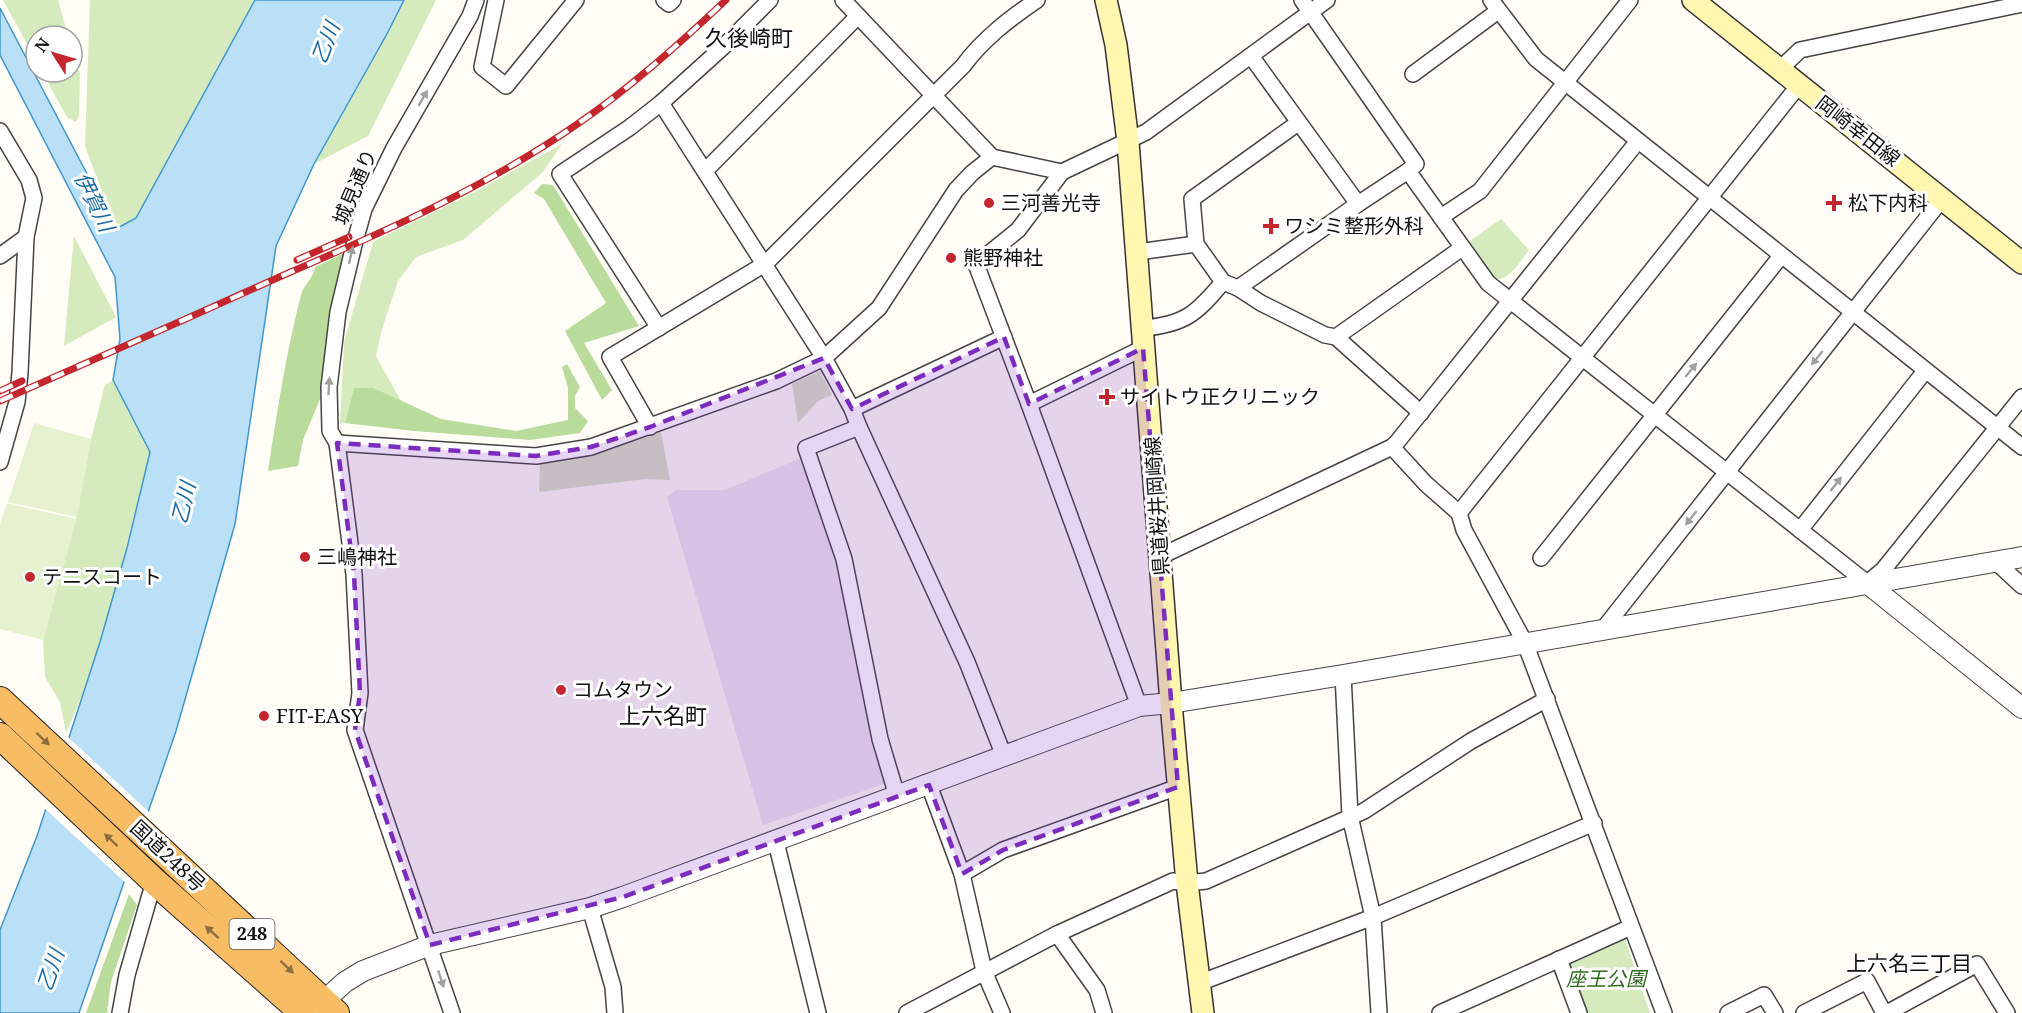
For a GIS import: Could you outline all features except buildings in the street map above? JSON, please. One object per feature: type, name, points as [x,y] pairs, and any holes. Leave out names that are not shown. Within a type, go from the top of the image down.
[{"type":"highway","name":"国道248号","points":[[0,700],[168,855],[318,1010]]},
{"type":"highway","name":"国道248号","points":[[0,736],[154,881],[318,1010]]},
{"type":"main road","name":"県道桜井岡崎線","points":[[1106,0],[1116,45],[1128,142],[1178,788],[1203,1013]]},
{"type":"main road","name":"岡崎幸田線","points":[[1693,0],[2022,262]]},
{"type":"street","name":"城見通り","points":[[452,1013],[355,730],[360,693],[354,574],[337,443],[330,431],[328,387],[339,312],[364,209],[394,148],[470,16],[476,0]]},
{"type":"street","points":[[496,0],[482,68],[506,86],[576,0]]},
{"type":"street","points":[[664,0],[669,4],[673,0]]},
{"type":"street","points":[[659,328],[560,174],[629,128],[661,103],[723,47],[770,0]]},
{"type":"street","points":[[843,0],[992,157],[1062,172]]},
{"type":"street","points":[[650,427],[610,357],[765,264],[963,66],[975,51],[1005,22],[1037,0]]},
{"type":"street","points":[[1138,706],[976,264],[1018,230],[1062,172],[1146,132],[1251,57],[1306,6],[1327,0]]},
{"type":"street","points":[[1441,217],[1480,191],[1630,0]]},
{"type":"street","points":[[1779,69],[1800,50],[2022,4]]},
{"type":"street","points":[[1413,74],[1495,5],[1536,59],[2022,447]]},
{"type":"street","points":[[1238,288],[1416,164],[1306,6]]},
{"type":"street","points":[[705,171],[858,16]]},
{"type":"street","points":[[1251,57],[1358,204]]},
{"type":"street","points":[[1458,513],[1799,85]]},
{"type":"street","points":[[661,103],[824,358],[852,409],[967,662],[1004,756]]},
{"type":"street","points":[[1298,123],[1192,199],[1196,244],[1223,282],[1325,335],[1336,337],[1421,413]]},
{"type":"street","points":[[0,131],[29,180],[34,198],[26,237],[17,402],[0,462]]},
{"type":"street","points":[[1161,556],[1392,447],[1638,141]]},
{"type":"street","points":[[337,443],[536,456],[591,447],[776,381],[824,358],[879,308],[956,190],[992,157]]},
{"type":"street","points":[[1408,171],[1488,283],[2022,708]]},
{"type":"street","points":[[1604,628],[1942,199]]},
{"type":"street","points":[[0,256],[26,237]]},
{"type":"street","points":[[1138,252],[1196,244]]},
{"type":"street","points":[[1336,337],[1462,248]]},
{"type":"street","points":[[1541,558],[1781,256]]},
{"type":"street","points":[[1029,404],[1158,327],[1185,318],[1200,309],[1223,282]]},
{"type":"street","points":[[852,409],[1004,337]]},
{"type":"street","points":[[1800,530],[1925,371]]},
{"type":"street","points":[[1867,584],[1883,570],[2022,397]]},
{"type":"street","points":[[859,428],[806,448],[844,559],[880,739],[897,796]]},
{"type":"street","points":[[1392,447],[1426,484],[1458,513],[1464,530],[1525,643],[1664,1013]]},
{"type":"street","points":[[318,1010],[345,982],[363,971],[430,945],[590,908],[776,842],[1138,706],[1171,703],[1343,675],[2022,557]]},
{"type":"street","points":[[1996,562],[2022,586]]},
{"type":"street","points":[[1343,675],[1350,816],[1373,917],[1379,1013]]},
{"type":"street","points":[[907,1013],[1057,934],[1173,881],[1187,883],[1206,881],[1364,811],[1471,741],[1547,699]]},
{"type":"street","points":[[929,785],[962,874],[984,971],[1002,1013]]},
{"type":"street","points":[[962,874],[1003,850],[1178,788]]},
{"type":"street","points":[[1198,983],[1373,917],[1594,823]]},
{"type":"street","points":[[776,842],[818,1013]]},
{"type":"street","points":[[120,1013],[127,975],[154,881]]},
{"type":"street","points":[[590,908],[613,987],[615,1013]]},
{"type":"street","points":[[1440,1013],[1631,927]]},
{"type":"street","points":[[1057,934],[1097,990],[1104,1013]]},
{"type":"street","points":[[1559,958],[1579,1013]]},
{"type":"street","points":[[1804,1013],[1868,981],[1886,1013],[1977,964],[2007,1013]]},
{"type":"street","points":[[1728,1013],[1764,994],[1775,1013]]},
{"type":"highlighted area","points":[[1004,337],[1029,404],[1143,348],[1178,787],[1003,850],[962,874],[929,785],[623,897],[430,945],[355,730],[360,693],[354,574],[337,443],[536,456],[591,447],[650,427],[824,358],[852,409]]},
{"type":"shaded area","points":[[801,458],[834,555],[884,784],[763,825],[667,497],[677,490],[725,490]]},
{"type":"green space","points":[[3,0],[58,0],[65,24],[24,24],[24,38]]},
{"type":"green space","points":[[90,0],[255,0],[136,218],[116,229],[85,146]]},
{"type":"green space","points":[[404,0],[436,0],[368,136],[314,164],[388,32]]},
{"type":"green space","points":[[49,84],[80,84],[79,116],[76,122],[67,117]]},
{"type":"green space","points":[[562,144],[543,172],[463,240],[416,257],[398,281],[382,329],[376,356],[401,401],[375,388],[354,388],[345,423],[340,424],[344,342],[373,242],[475,192]]},
{"type":"green space","points":[[542,184],[553,185],[639,326],[584,343],[612,390],[602,400],[565,331],[606,303],[544,199],[534,193]]},
{"type":"green space","points":[[1501,219],[1529,250],[1509,274],[1496,278],[1483,267],[1467,243]]},
{"type":"green space","points":[[74,236],[116,317],[64,346]]},
{"type":"green space","points":[[345,253],[329,325],[320,399],[303,440],[298,466],[268,471],[286,361],[302,292],[315,267]]},
{"type":"green space","points":[[567,364],[580,387],[575,396],[575,408],[588,421],[580,433],[530,440],[345,423],[354,388],[374,388],[441,419],[516,431],[568,420],[568,388],[562,367]]},
{"type":"green space","points":[[820,371],[832,395],[818,401],[798,423],[792,384]]},
{"type":"green space","points":[[113,380],[150,452],[104,631],[93,666],[66,733],[60,702],[45,677],[43,640],[76,519],[91,439],[105,385]]},
{"type":"green space","points":[[34,423],[91,439],[77,517],[8,502]]},
{"type":"green space","points":[[661,432],[670,480],[645,479],[539,492],[540,461],[591,456]]},
{"type":"green space","name":"テニスコート","points":[[7,503],[76,519],[43,640],[0,629],[0,525]]},
{"type":"green space","points":[[129,894],[137,905],[111,982],[107,1013],[86,1013]]},
{"type":"green space","name":"座王公園","points":[[1624,936],[1650,1013],[1585,1013],[1568,967],[1570,961]]},
{"type":"water","points":[[255,0],[404,0],[314,164],[276,246],[235,524],[176,731],[79,1013],[0,1013],[0,930],[37,836],[100,642],[127,548],[150,452],[113,380],[120,339],[115,277],[0,55],[0,8],[24,54],[24,84],[40,84],[116,229],[136,218]]},
{"type":"pier","points":[[66,735],[151,814],[127,884],[43,807]]},
{"type":"railway","points":[[0,401],[361,241],[471,188],[576,125],[635,81],[726,0]]},
{"type":"railway","points":[[297,260],[349,237]]},
{"type":"railway","points":[[0,391],[22,381]]},
{"type":"place","name":"三河善光寺","points":[[989,203]]},
{"type":"place","name":"松下内科","points":[[1834,203]]},
{"type":"place","name":"ワシミ整形外科","points":[[1271,226]]},
{"type":"place","name":"熊野神社","points":[[951,258]]},
{"type":"place","name":"サイトウ正クリニック","points":[[1107,397]]},
{"type":"place","name":"三嶋神社","points":[[305,557]]},
{"type":"place","name":"テニスコート","points":[[30,577]]},
{"type":"place","name":"コムタウン","points":[[561,690]]},
{"type":"place","name":"FIT-EASY","points":[[264,716]]},
{"type":"district","name":"久後崎町","points":[[749,38]]},
{"type":"district","name":"上六名町","points":[[663,716]]},
{"type":"district","name":"上六名三丁目","points":[[1909,964]]},
{"type":"water label","name":"乙川","points":[[326,43]]},
{"type":"water label","name":"伊賀川","points":[[94,202]]},
{"type":"water label","name":"乙川","points":[[184,503]]},
{"type":"water label","name":"乙川","points":[[51,970]]}]
